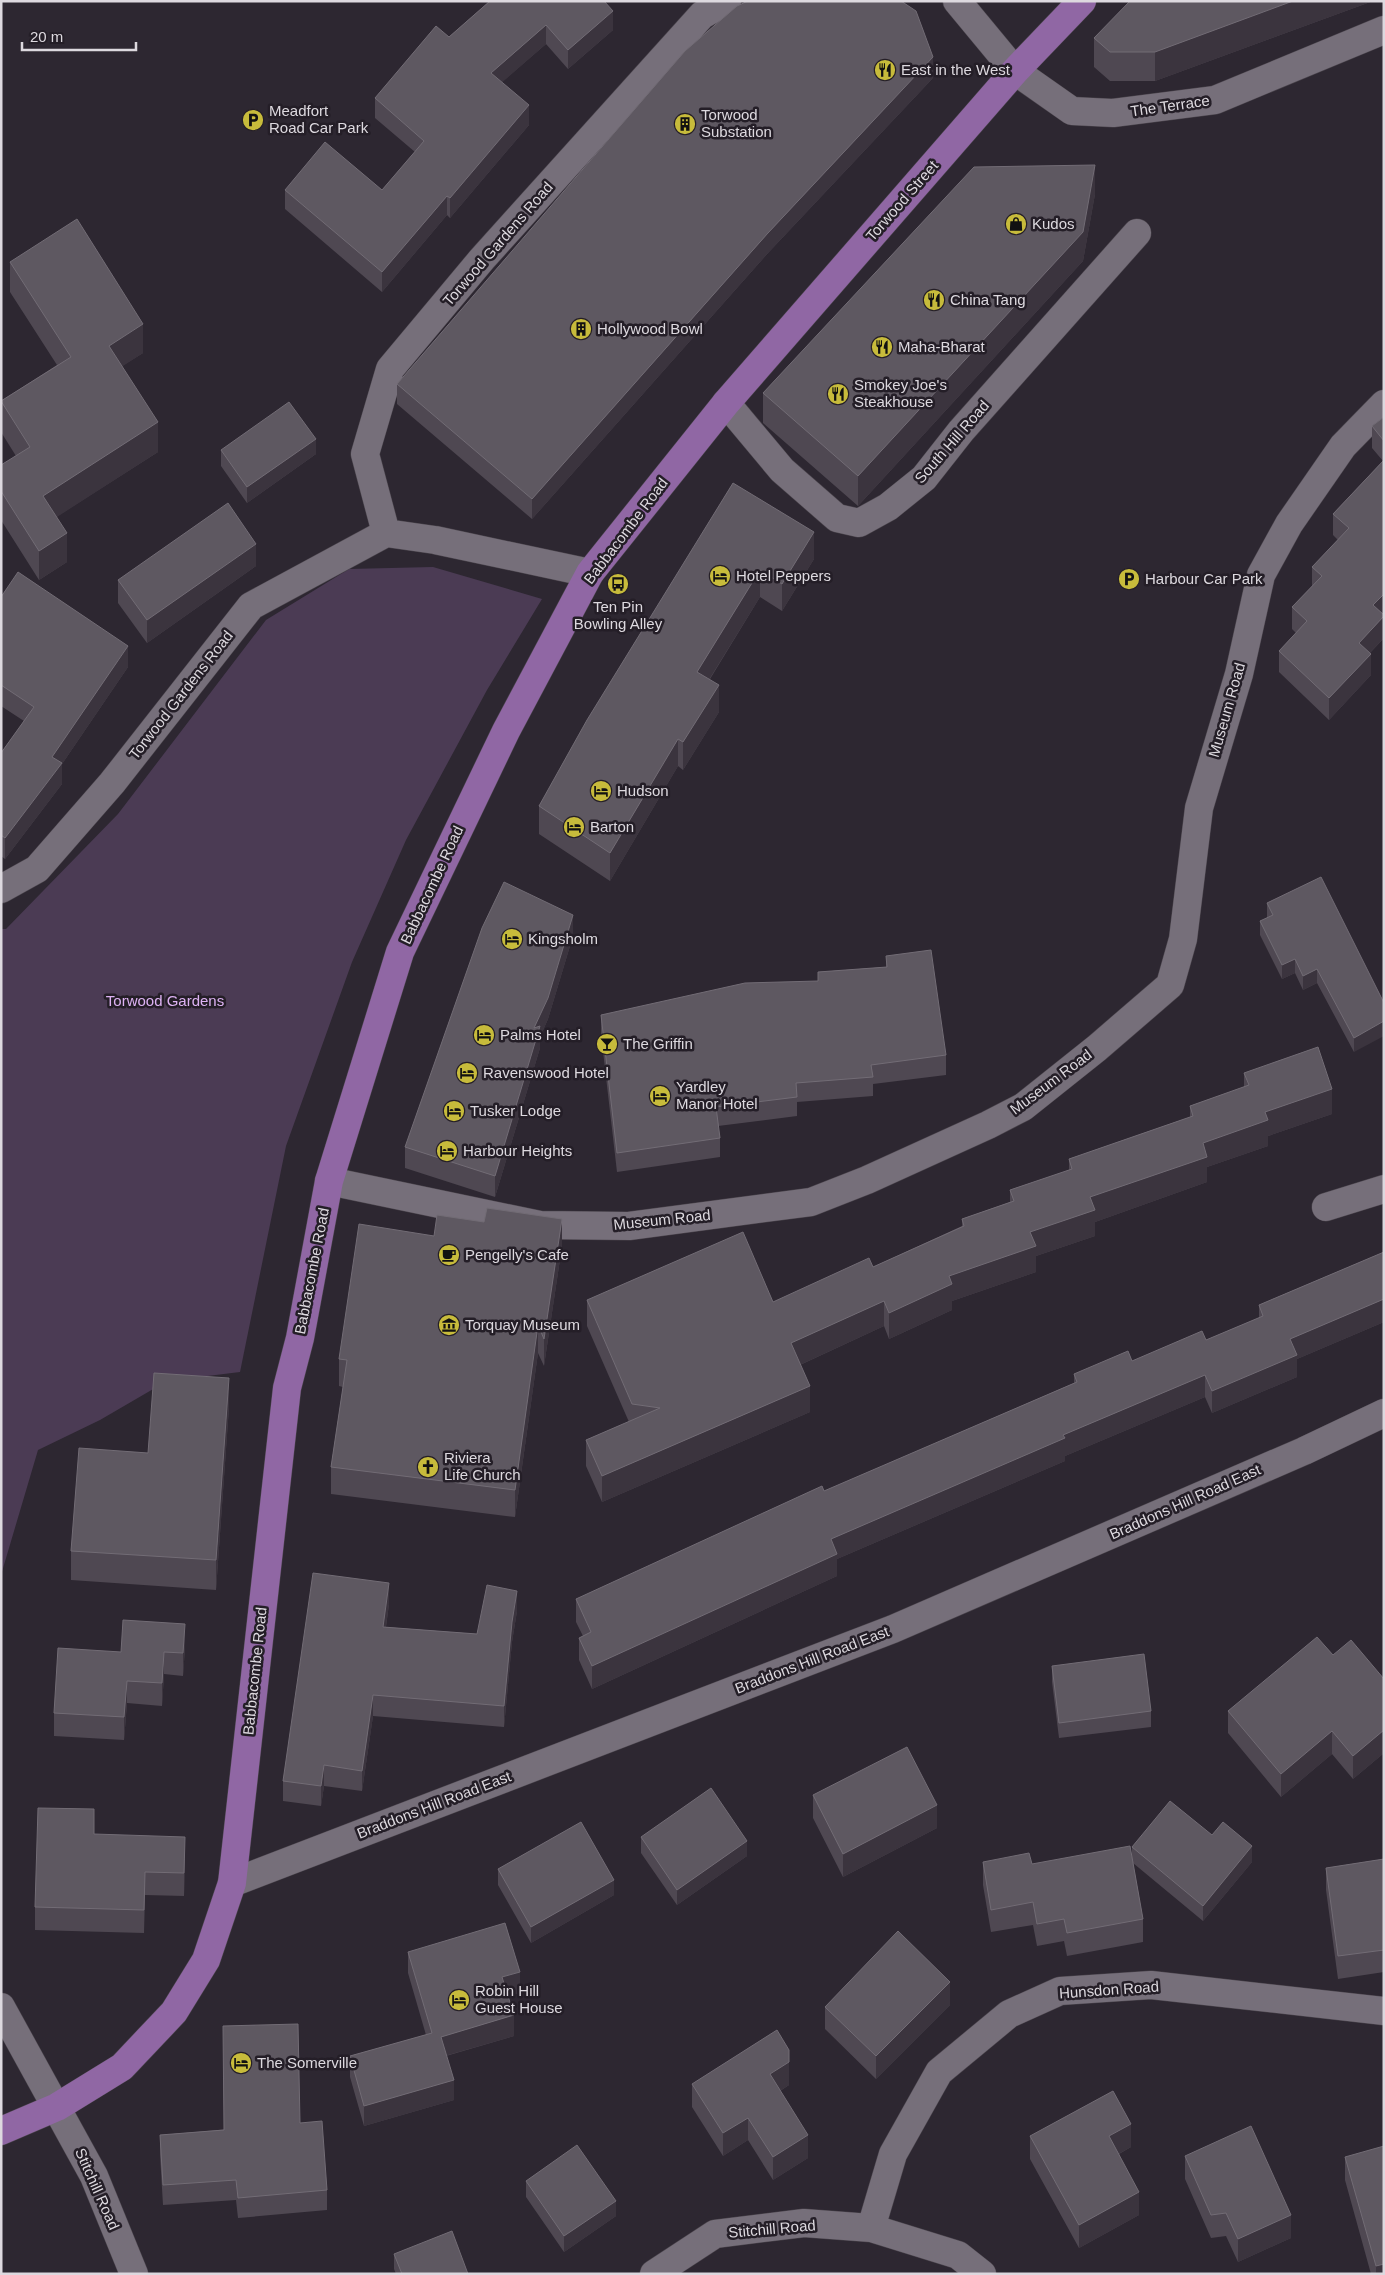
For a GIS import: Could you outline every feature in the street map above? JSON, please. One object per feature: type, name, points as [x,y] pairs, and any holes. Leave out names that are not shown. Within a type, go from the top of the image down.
[{"type":"main road","name":"Torwood Street","points":[[726,403],[1015,71],[1082,1]]},
{"type":"main road","name":"Babbacombe Road","points":[[1,2131],[58,2107],[122,2067],[174,2012],[206,1960],[232,1883],[288,1388],[300,1338],[329,1181],[400,952],[506,731],[590,573],[726,403]]},
{"type":"street","name":"Torwood Gardens Road","points":[[1,889],[37,869],[112,783],[251,606],[386,534],[365,454],[390,369],[482,259],[702,14],[727,1]]},
{"type":"street","name":"The Terrace","points":[[956,1],[1015,71],[1072,110],[1113,114],[1215,100],[1384,30]]},
{"type":"street","name":"South Hill Road","points":[[726,403],[782,470],[838,518],[859,524],[888,506],[924,478],[960,431],[1137,233]]},
{"type":"street","name":"Museum Road","points":[[329,1181],[540,1225],[629,1226],[811,1202],[884,1172],[1023,1107],[1097,1048],[1170,985],[1184,939],[1199,808],[1239,674],[1261,574],[1289,524],[1343,446],[1384,404]]},
{"type":"street","points":[[386,534],[435,540],[590,573]]},
{"type":"street","points":[[1326,1207],[1384,1189]]},
{"type":"street","name":"Braddons Hill Road East","points":[[232,1883],[893,1629],[1304,1450],[1384,1413]]},
{"type":"street","name":"Hunsdon Road","points":[[871,2228],[893,2154],[939,2072],[1009,2014],[1060,1990],[1151,1985],[1384,2011]]},
{"type":"street","points":[[1,2006],[58,2107]]},
{"type":"street","name":"Stitchill Road","points":[[58,2107],[94,2176],[134,2274]]},
{"type":"street","name":"Stitchill Road","points":[[654,2274],[715,2234],[804,2223],[871,2228],[958,2255],[982,2274]]},
{"type":"green space","name":"Torwood Gardens","points":[[433,567],[542,599],[487,690],[406,840],[352,962],[286,1146],[240,1372],[167,1381],[100,1420],[38,1450],[1,1575],[1,929],[6,929],[118,814],[266,620],[349,569]]},
{"type":"building","points":[[490,1],[604,1],[613,11],[568,50],[546,25],[491,73],[529,105],[450,198],[447,196],[382,272],[285,190],[325,142],[382,190],[424,141],[375,98],[436,26],[449,37]]},
{"type":"building","points":[[748,1],[901,1],[916,11],[933,57],[768,233],[532,499],[397,384],[685,51],[737,6]]},
{"type":"building","points":[[1130,1],[1293,1],[1155,52],[1110,52],[1094,38]]},
{"type":"building","points":[[1095,165],[1083,232],[858,476],[763,393],[974,167]]},
{"type":"building","points":[[77,219],[143,324],[109,346],[158,422],[43,496],[67,533],[39,551],[1,491],[1,465],[30,447],[1,401],[71,357],[10,262]]},
{"type":"building","points":[[289,402],[316,439],[247,487],[221,450]]},
{"type":"building","points":[[1384,417],[1384,441],[1372,426]]},
{"type":"building","points":[[1384,460],[1384,594],[1373,605],[1384,616],[1359,643],[1371,654],[1329,698],[1279,651],[1307,621],[1292,607],[1322,576],[1312,567],[1349,528],[1333,514]]},
{"type":"building","points":[[733,483],[814,532],[782,584],[760,570],[697,672],[719,685],[683,742],[678,739],[610,853],[539,806],[587,720]]},
{"type":"building","points":[[228,503],[256,544],[147,620],[118,580]]},
{"type":"building","points":[[18,572],[128,646],[52,757],[62,763],[5,838],[1,835],[1,753],[34,707],[1,685],[1,597]]},
{"type":"building","points":[[1321,877],[1384,1003],[1384,1021],[1354,1038],[1317,969],[1303,976],[1295,959],[1282,965],[1260,921],[1273,915],[1267,903]]},
{"type":"building","points":[[504,882],[573,915],[548,998],[534,1028],[540,1026],[495,1176],[405,1147],[482,928]]},
{"type":"building","points":[[931,950],[946,1055],[871,1065],[873,1077],[796,1083],[797,1097],[716,1107],[720,1138],[617,1153],[601,1015],[745,983],[818,981],[818,972],[887,967],[886,956]]},
{"type":"building","points":[[1318,1047],[1332,1089],[1265,1112],[1268,1120],[1203,1143],[1207,1157],[1090,1197],[1095,1210],[1030,1232],[1036,1246],[949,1276],[952,1284],[889,1313],[884,1301],[791,1343],[810,1386],[602,1476],[586,1440],[660,1408],[632,1404],[587,1300],[743,1232],[773,1302],[869,1258],[873,1267],[964,1226],[962,1219],[1014,1201],[1010,1190],[1072,1169],[1069,1159],[1193,1116],[1190,1106],[1249,1085],[1244,1073]]},
{"type":"building","points":[[487,1208],[562,1219],[544,1339],[538,1325],[515,1490],[331,1467],[347,1360],[339,1359],[359,1224],[434,1236],[437,1215],[484,1222]]},
{"type":"building","points":[[1384,1252],[1384,1299],[1290,1339],[1297,1355],[1212,1391],[1205,1375],[1063,1435],[1065,1438],[831,1539],[837,1554],[592,1666],[579,1638],[591,1632],[576,1599],[822,1486],[824,1491],[1077,1382],[1074,1374],[1128,1351],[1132,1361],[1202,1331],[1206,1340],[1263,1316],[1259,1305]]},
{"type":"building","points":[[154,1373],[229,1378],[216,1560],[71,1551],[79,1448],[148,1453]]},
{"type":"building","points":[[313,1573],[389,1583],[383,1627],[477,1634],[487,1585],[517,1591],[504,1706],[373,1695],[362,1771],[324,1765],[321,1786],[283,1781]]},
{"type":"building","points":[[123,1620],[185,1624],[183,1653],[164,1652],[162,1683],[127,1681],[124,1717],[54,1713],[58,1648],[121,1652]]},
{"type":"building","points":[[1317,1637],[1333,1655],[1351,1640],[1384,1679],[1384,1730],[1353,1756],[1332,1731],[1281,1774],[1228,1711]]},
{"type":"building","points":[[1144,1654],[1151,1711],[1059,1723],[1052,1666]]},
{"type":"building","points":[[907,1747],[937,1805],[843,1854],[813,1795]]},
{"type":"building","points":[[711,1788],[747,1841],[677,1890],[641,1837]]},
{"type":"building","points":[[1170,1801],[1212,1835],[1223,1822],[1252,1846],[1203,1906],[1132,1847]]},
{"type":"building","points":[[38,1808],[94,1809],[94,1834],[185,1837],[184,1873],[145,1872],[144,1910],[35,1907]]},
{"type":"building","points":[[581,1822],[614,1880],[531,1927],[498,1869]]},
{"type":"building","points":[[1130,1846],[1143,1919],[1067,1933],[1064,1919],[1037,1924],[1033,1902],[991,1910],[983,1862],[1029,1853],[1032,1864]]},
{"type":"building","points":[[1384,1859],[1384,1950],[1338,1956],[1326,1868]]},
{"type":"building","points":[[505,1923],[520,1972],[502,1977],[514,2015],[441,2037],[454,2080],[364,2106],[350,2056],[432,2033],[408,1952]]},
{"type":"building","points":[[898,1931],[950,1982],[876,2056],[825,2007]]},
{"type":"building","points":[[298,2024],[300,2123],[322,2121],[327,2190],[238,2198],[236,2180],[163,2185],[160,2135],[224,2130],[223,2026]]},
{"type":"building","points":[[777,2030],[789,2050],[789,2062],[770,2074],[808,2135],[773,2157],[748,2118],[723,2133],[692,2084]]},
{"type":"building","points":[[1113,2091],[1131,2124],[1109,2136],[1139,2192],[1079,2225],[1030,2136]]},
{"type":"building","points":[[1251,2126],[1291,2215],[1238,2239],[1226,2213],[1211,2215],[1185,2156]]},
{"type":"building","points":[[577,2145],[616,2201],[564,2236],[526,2181]]},
{"type":"building","points":[[1384,2146],[1384,2264],[1376,2266],[1345,2157]]},
{"type":"building","points":[[452,2231],[468,2274],[402,2274],[394,2254]]},
{"type":"place","name":"East in the West","points":[[885,70]]},
{"type":"place","name":"Meadfort Road Car Park","points":[[253,120]]},
{"type":"place","name":"Torwood Substation","points":[[685,124]]},
{"type":"place","name":"Kudos","points":[[1016,224]]},
{"type":"place","name":"China Tang","points":[[934,300]]},
{"type":"place","name":"Hollywood Bowl","points":[[581,329]]},
{"type":"place","name":"Maha-Bharat","points":[[882,347]]},
{"type":"place","name":"Smokey Joe's Steakhouse","points":[[838,394]]},
{"type":"place","name":"Hotel Peppers","points":[[720,576]]},
{"type":"place","name":"Harbour Car Park","points":[[1129,579]]},
{"type":"place","name":"Ten Pin Bowling Alley","points":[[618,584]]},
{"type":"place","name":"Hudson","points":[[601,791]]},
{"type":"place","name":"Barton","points":[[574,827]]},
{"type":"place","name":"Kingsholm","points":[[512,939]]},
{"type":"place","name":"Palms Hotel","points":[[484,1035]]},
{"type":"place","name":"The Griffin","points":[[607,1044]]},
{"type":"place","name":"Ravenswood Hotel","points":[[467,1073]]},
{"type":"place","name":"Yardley Manor Hotel","points":[[660,1096]]},
{"type":"place","name":"Tusker Lodge","points":[[454,1111]]},
{"type":"place","name":"Harbour Heights","points":[[447,1151]]},
{"type":"place","name":"Pengelly's Cafe","points":[[449,1255]]},
{"type":"place","name":"Torquay Museum","points":[[449,1325]]},
{"type":"place","name":"Riviera Life Church","points":[[428,1467]]},
{"type":"place","name":"Robin Hill Guest House","points":[[459,2000]]},
{"type":"place","name":"The Somerville","points":[[241,2063]]}]
